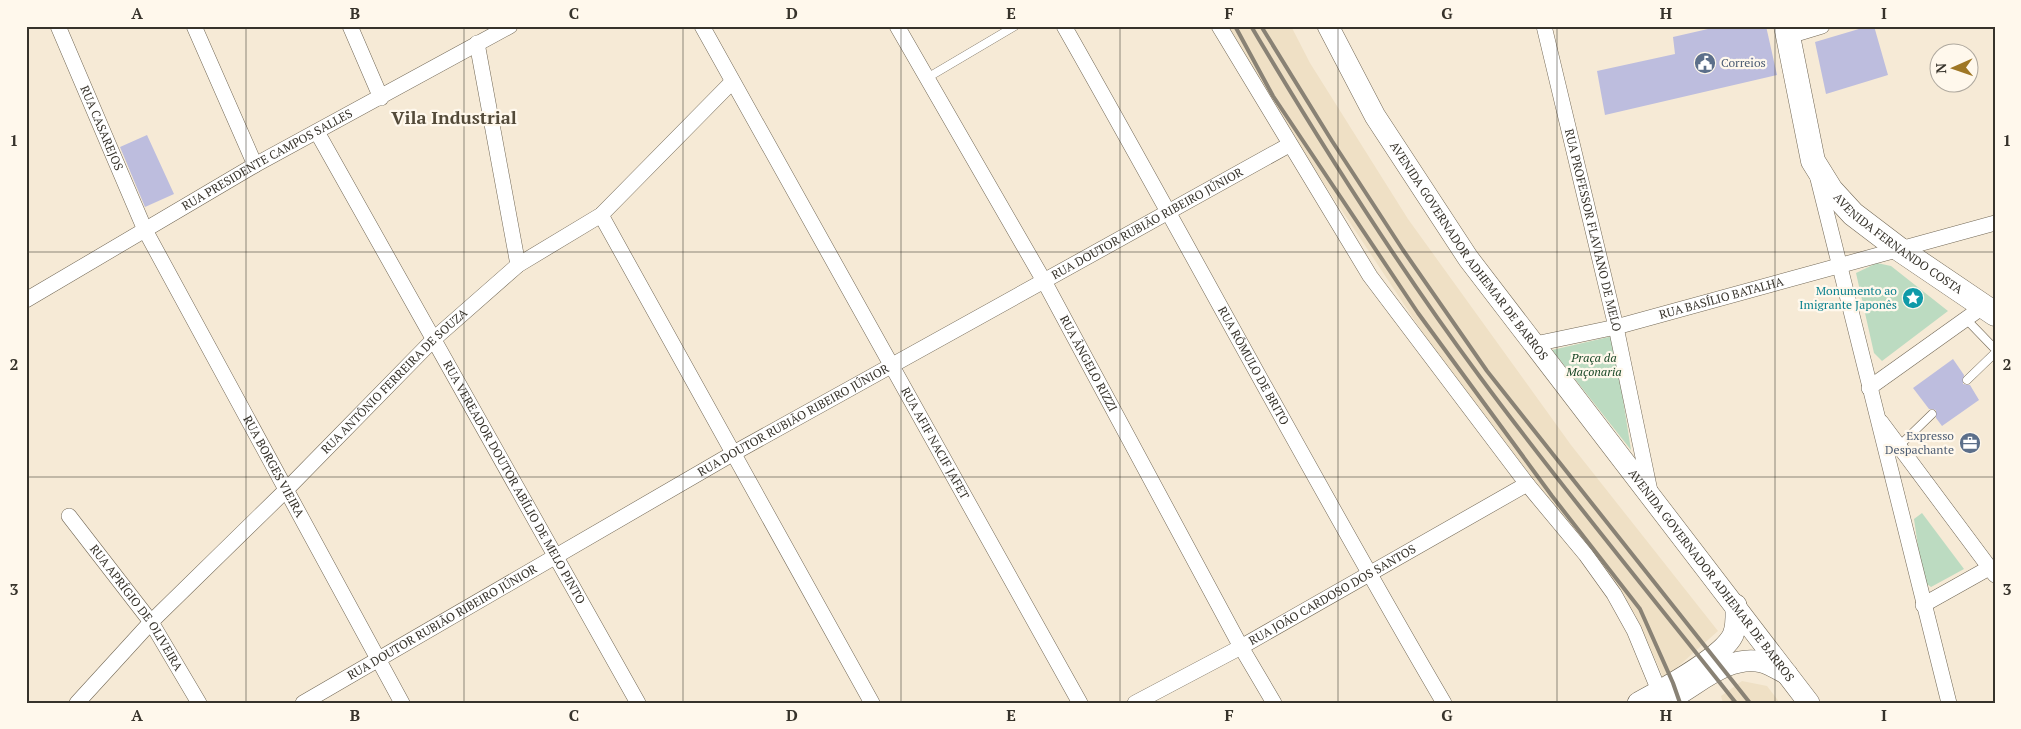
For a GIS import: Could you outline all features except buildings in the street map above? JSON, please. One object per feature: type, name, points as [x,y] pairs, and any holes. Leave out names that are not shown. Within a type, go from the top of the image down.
[{"type":"main road","name":"AVENIDA GOVERNADOR ADHEMAR DE BARROS","points":[[1328,26],[1375,116],[1468,258],[1650,493],[1684,542],[1736,605],[1809,703]]},
{"type":"main road","points":[[1787,31],[1813,161]]},
{"type":"main road","name":"AVENIDA FERNANDO COSTA","points":[[1813,161],[1831,190],[1853,214],[1981,313]]},
{"type":"main road","points":[[1663,699],[1726,644],[1736,624],[1736,605]]},
{"type":"main road","points":[[1638,703],[1663,699],[1736,661],[1764,662],[1789,675]]},
{"type":"street","name":"RUA CASAREJOS","points":[[58,26],[145,230]]},
{"type":"street","points":[[194,26],[254,165]]},
{"type":"street","points":[[350,26],[381,98]]},
{"type":"street","name":"RUA PRESIDENTE CAMPOS SALLES","points":[[26,300],[254,165],[381,98],[510,26]]},
{"type":"street","name":"RUA AFIF NACIF JAFET","points":[[702,26],[1080,703]]},
{"type":"street","name":"RUA ÂNGELO RIZZI","points":[[898,26],[1044,281],[1241,646],[1274,703]]},
{"type":"street","name":"RUA RÔMULO DE BRITO","points":[[1064,26],[1169,210],[1368,572],[1444,703]]},
{"type":"street","points":[[1219,26],[1370,276],[1527,484],[1586,556],[1614,594],[1634,630],[1663,699]]},
{"type":"street","name":"RUA PROFESSOR FLAVIANO DE MELO","points":[[1544,26],[1616,327],[1650,493]]},
{"type":"street","points":[[1787,31],[1822,26]]},
{"type":"street","points":[[477,43],[518,265]]},
{"type":"street","name":"RUA ANTÔNIO FERREIRA DE SOUZA","points":[[77,703],[151,622],[435,338],[518,265],[601,214],[732,82]]},
{"type":"street","name":"RUA VEREADOR DOUTOR ABÍLIO DE MELO PINTO","points":[[318,132],[557,555],[638,703]]},
{"type":"street","name":"RUA DOUTOR RUBIÃO RIBEIRO JÚNIOR","points":[[302,703],[732,454],[1169,210],[1290,146]]},
{"type":"street","points":[[1813,161],[1869,388],[1877,415],[1892,449],[1923,605],[1949,703]]},
{"type":"street","points":[[601,214],[732,454],[872,703]]},
{"type":"street","name":"RUA BASÍLIO BATALHA","points":[[1535,344],[1616,327],[1839,268],[1899,249],[1995,223]]},
{"type":"street","name":"RUA BORGES VIEIRA","points":[[145,230],[402,703]]},
{"type":"street","points":[[1869,388],[1981,313]]},
{"type":"street","points":[[1892,449],[1992,572],[1923,605]]},
{"type":"street","name":"RUA JOÃO CARDOSO DOS SANTOS","points":[[1135,703],[1241,646],[1368,572],[1527,484]]},
{"type":"street","name":"RUA APRÍGIO DE OLIVEIRA","points":[[69,516],[151,622],[199,703]]},
{"type":"lane","points":[[927,78],[1016,26]]},
{"type":"lane","points":[[1981,313],[1995,349]]},
{"type":"lane","points":[[1966,380],[1995,353]]},
{"type":"lane","points":[[1892,449],[1932,414]]},
{"type":"shaded area","points":[[1226,26],[1291,26],[1310,63],[1408,219],[1571,445],[1718,631],[1664,679],[1635,614],[1423,333],[1274,108]]},
{"type":"shaded area","points":[[1742,681],[1767,686],[1780,703],[1723,703],[1721,696]]},
{"type":"green space","points":[[1877,263],[1891,266],[1948,311],[1882,361],[1874,353],[1856,273]]},
{"type":"green space","name":"Praça da Maçonaria","points":[[1613,336],[1631,450],[1552,350]]},
{"type":"green space","points":[[1922,513],[1964,569],[1931,587],[1923,581],[1914,519]]},
{"type":"railway","points":[[1235,26],[1273,96],[1418,313],[1552,496],[1640,609],[1680,703]]},
{"type":"railway","points":[[1251,26],[1361,205],[1449,335],[1542,459],[1736,703]]},
{"type":"railway","points":[[1261,26],[1332,141],[1403,250],[1487,371],[1750,703]]},
{"type":"place","name":"Correios","points":[[1705,63]]},
{"type":"place","name":"Monumento ao Imigrante Japonês","points":[[1913,298]]},
{"type":"place","name":"Expresso Despachante","points":[[1970,443]]},
{"type":"district","name":"Vila Industrial","points":[[454,118]]}]
